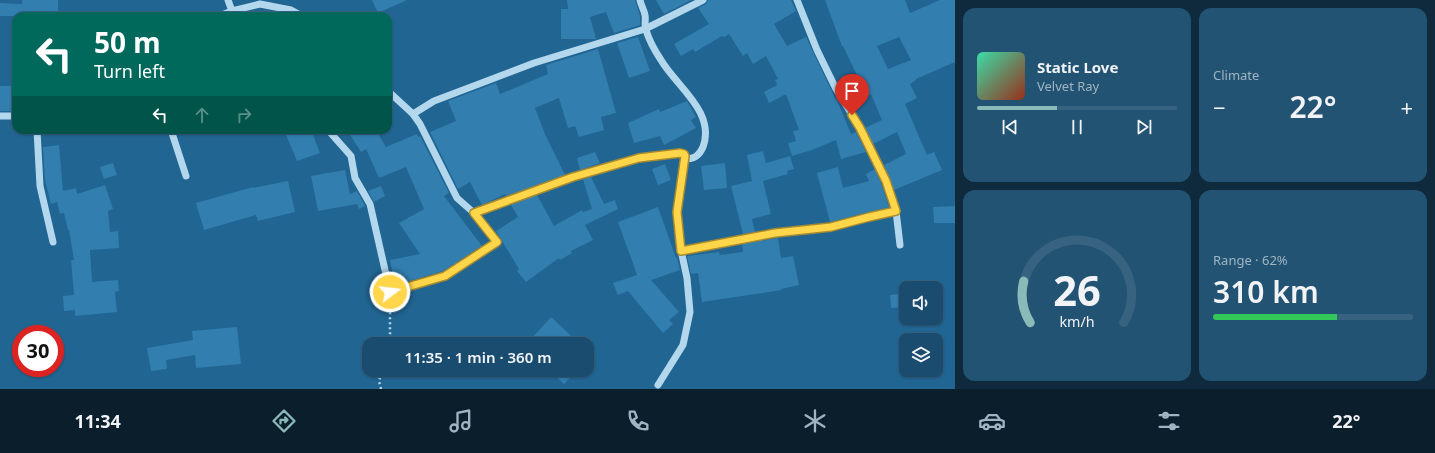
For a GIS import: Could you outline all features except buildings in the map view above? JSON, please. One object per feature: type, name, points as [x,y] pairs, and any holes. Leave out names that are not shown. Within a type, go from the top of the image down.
[{"type":"street","points":[[228,0],[232,10]]},
{"type":"street","points":[[640,0],[645,15],[645,29],[661,61],[695,104],[704,119],[706,136],[703,148],[698,156],[692,159],[685,159]]},
{"type":"street","points":[[413,114],[434,101],[534,63],[645,29],[703,0]]},
{"type":"street","points":[[797,0],[817,50],[836,89],[860,128],[886,181],[896,211],[900,245]]},
{"type":"street","points":[[228,12],[260,4],[295,12]]},
{"type":"street","points":[[332,134],[351,156],[355,178],[370,204],[390,292],[445,276],[497,242],[474,213],[457,198],[420,124],[413,114],[392,95]]},
{"type":"street","points":[[0,116],[12,116]]},
{"type":"street","points":[[36,134],[40,186],[53,242]]},
{"type":"street","points":[[172,134],[186,176]]},
{"type":"street","points":[[474,213],[573,177],[639,158],[680,153],[684,154],[685,159],[677,212],[681,251],[687,278],[690,312],[683,346],[658,385]]},
{"type":"street","points":[[681,251],[775,233],[831,227],[896,211]]},
{"type":"path","points":[[389,337],[390,292]]},
{"type":"path","points":[[380,377],[379,381],[381,389]]},
{"type":"route","points":[[390,292],[445,276],[497,242],[474,213],[573,177],[639,158],[680,153],[684,154],[685,156],[677,212],[681,251],[775,233],[831,227],[896,211],[886,181],[852,115]]}]
